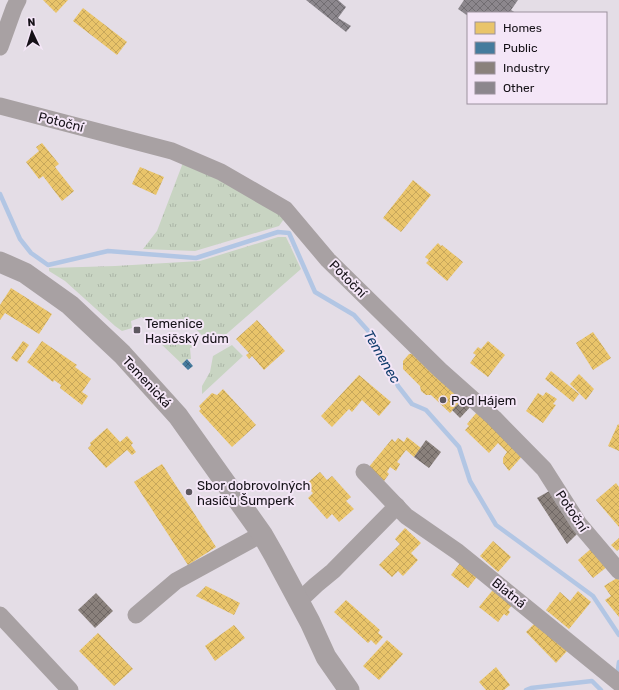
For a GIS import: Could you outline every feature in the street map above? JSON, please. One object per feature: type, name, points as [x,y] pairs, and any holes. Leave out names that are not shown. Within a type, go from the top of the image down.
[{"type":"street","points":[[0,47],[18,0]]},
{"type":"street","name":"Potoční","points":[[0,106],[172,151],[221,172],[285,209],[328,260],[440,370],[494,418],[544,469],[579,524],[619,571]]},
{"type":"street","name":"Temenická","points":[[0,262],[24,273],[70,304],[130,363],[178,416],[262,534],[299,602],[326,657],[349,690]]},
{"type":"street","name":"Blatná","points":[[364,472],[406,516],[458,552],[614,679]]},
{"type":"street","points":[[299,602],[316,584],[333,571],[397,506]]},
{"type":"street","points":[[136,615],[176,581],[262,534]]},
{"type":"street","points":[[0,615],[70,690]]},
{"type":"green space","points":[[184,160],[286,216],[279,226],[195,251],[143,249],[157,231]]},
{"type":"green space","points":[[278,237],[286,237],[301,269],[215,344],[209,344],[196,329],[180,320],[174,319],[162,320],[149,325],[142,317],[131,321],[132,328],[122,331],[65,281],[49,271],[49,268],[200,261]]},
{"type":"green space","points":[[173,334],[189,342],[193,347],[190,348],[191,359],[187,359],[182,364],[160,343],[162,336]]},
{"type":"green space","points":[[232,345],[243,356],[202,394],[202,386],[210,372],[213,356]]},
{"type":"building: Homes","points":[[43,0],[68,0],[56,13]]},
{"type":"building: Homes","points":[[83,8],[127,42],[117,55],[73,21]]},
{"type":"building: Homes","points":[[42,143],[59,164],[55,167],[74,191],[62,201],[43,176],[39,179],[26,162],[39,151],[36,147]]},
{"type":"building: Homes","points":[[140,167],[164,177],[156,195],[132,184]]},
{"type":"building: Homes","points":[[413,180],[431,195],[401,232],[383,218]]},
{"type":"building: Homes","points":[[438,243],[463,262],[447,281],[426,263],[429,260],[425,257]]},
{"type":"building: Homes","points":[[11,288],[52,314],[39,334],[5,313],[0,320],[0,305]]},
{"type":"building: Homes","points":[[257,320],[285,351],[264,370],[252,356],[249,359],[246,355],[249,353],[236,339]]},
{"type":"building: Homes","points":[[593,332],[611,358],[593,370],[576,343]]},
{"type":"building: Homes","points":[[23,341],[29,345],[17,362],[11,358]]},
{"type":"building: Homes","points":[[42,341],[77,365],[75,367],[91,379],[82,392],[88,396],[82,405],[60,388],[61,385],[54,380],[53,382],[27,362]]},
{"type":"building: Homes","points":[[488,341],[505,355],[488,377],[470,363],[476,355],[473,353],[478,347],[481,349]]},
{"type":"building: Homes","points":[[417,353],[465,397],[450,413],[431,395],[426,395],[421,391],[420,386],[403,369],[403,361],[409,354]]},
{"type":"building: Homes","points":[[551,371],[579,394],[573,402],[545,379]]},
{"type":"building: Homes","points":[[579,374],[594,389],[586,400],[570,384]]},
{"type":"building: Homes","points":[[359,375],[391,402],[379,416],[362,400],[352,412],[349,409],[332,427],[321,416]]},
{"type":"building: Homes","points":[[223,389],[256,425],[232,447],[199,411],[201,409],[199,406],[212,393],[217,395]]},
{"type":"building: Homes","points":[[546,392],[557,399],[553,404],[556,405],[543,423],[526,411],[538,393],[543,396]]},
{"type":"building: Homes","points":[[477,412],[525,453],[509,471],[503,463],[503,458],[507,452],[498,443],[489,453],[465,430],[469,426],[467,424]]},
{"type":"building: Homes","points":[[618,424],[619,425],[619,451],[608,446]]},
{"type":"building: Homes","points":[[107,428],[120,442],[127,436],[133,443],[131,445],[136,452],[132,455],[127,450],[106,468],[88,448],[91,445],[90,443]]},
{"type":"building: Homes","points":[[407,437],[421,448],[414,457],[406,450],[397,462],[400,464],[396,471],[390,467],[387,472],[389,474],[384,481],[368,468],[392,439],[395,442],[398,438],[404,442]]},
{"type":"building: Homes","points":[[162,464],[216,547],[188,565],[134,482]]},
{"type":"building: Homes","points":[[320,472],[327,480],[332,476],[351,497],[346,501],[354,509],[339,522],[332,514],[327,519],[308,498],[313,493],[305,485]]},
{"type":"building: Homes","points":[[616,483],[619,487],[619,527],[596,500]]},
{"type":"building: Homes","points":[[405,528],[421,543],[411,553],[418,560],[403,576],[398,571],[392,577],[379,565],[400,544],[395,539]]},
{"type":"building: Homes","points":[[619,538],[619,549],[617,551],[611,545]]},
{"type":"building: Homes","points":[[493,541],[511,557],[498,572],[480,556]]},
{"type":"building: Homes","points":[[593,547],[608,566],[593,578],[578,560]]},
{"type":"building: Homes","points":[[463,559],[480,573],[468,588],[451,575]]},
{"type":"building: Homes","points":[[617,578],[619,580],[619,617],[605,600],[611,596],[604,586]]},
{"type":"building: Homes","points":[[206,586],[240,603],[234,615],[196,596]]},
{"type":"building: Homes","points":[[496,586],[515,601],[508,610],[510,612],[507,616],[504,614],[498,622],[479,607]]},
{"type":"building: Homes","points":[[578,591],[591,602],[569,629],[546,610],[560,592],[570,601]]},
{"type":"building: Homes","points":[[346,600],[380,630],[378,633],[383,637],[376,645],[371,640],[368,643],[334,612]]},
{"type":"building: Homes","points":[[536,622],[567,651],[556,663],[526,632]]},
{"type":"building: Homes","points":[[234,625],[245,638],[215,661],[205,646]]},
{"type":"building: Homes","points":[[98,633],[133,669],[114,686],[79,651]]},
{"type":"building: Homes","points":[[387,640],[403,654],[379,680],[363,666]]},
{"type":"building: Homes","points":[[496,667],[510,685],[504,690],[486,690],[479,682]]},
{"type":"building: Public","points":[[187,359],[193,366],[188,370],[182,364]]},
{"type":"building: Industry","points":[[465,397],[473,404],[460,418],[452,410]]},
{"type":"building: Industry","points":[[426,440],[441,452],[429,468],[414,457]]},
{"type":"building: Industry","points":[[551,490],[580,531],[567,544],[537,498]]},
{"type":"building: Industry","points":[[96,593],[113,611],[95,628],[78,610]]},
{"type":"building: Other","points":[[306,0],[338,0],[346,7],[338,18],[351,26],[346,32]]},
{"type":"building: Other","points":[[464,0],[518,0],[511,10],[514,12],[467,12],[467,15],[458,9]]},
{"type":"waterway","name":"Temenec","points":[[0,194],[20,239],[31,253],[48,265],[108,251],[196,258],[278,232],[289,233],[315,292],[354,315],[371,334],[398,386],[412,404],[426,410],[459,447],[470,481],[496,525],[593,596],[619,635]]},
{"type":"waterway","name":"Temenec","points":[[617,676],[619,662]]},
{"type":"waterway","points":[[526,690],[531,688],[592,681],[601,690]]},
{"type":"place","name":"Temenice Hasičský dům","points":[[137,330]]},
{"type":"place","name":"Pod Hájem","points":[[443,400]]},
{"type":"place","name":"Sbor dobrovolných hasičů Šumperk","points":[[189,492]]}]
